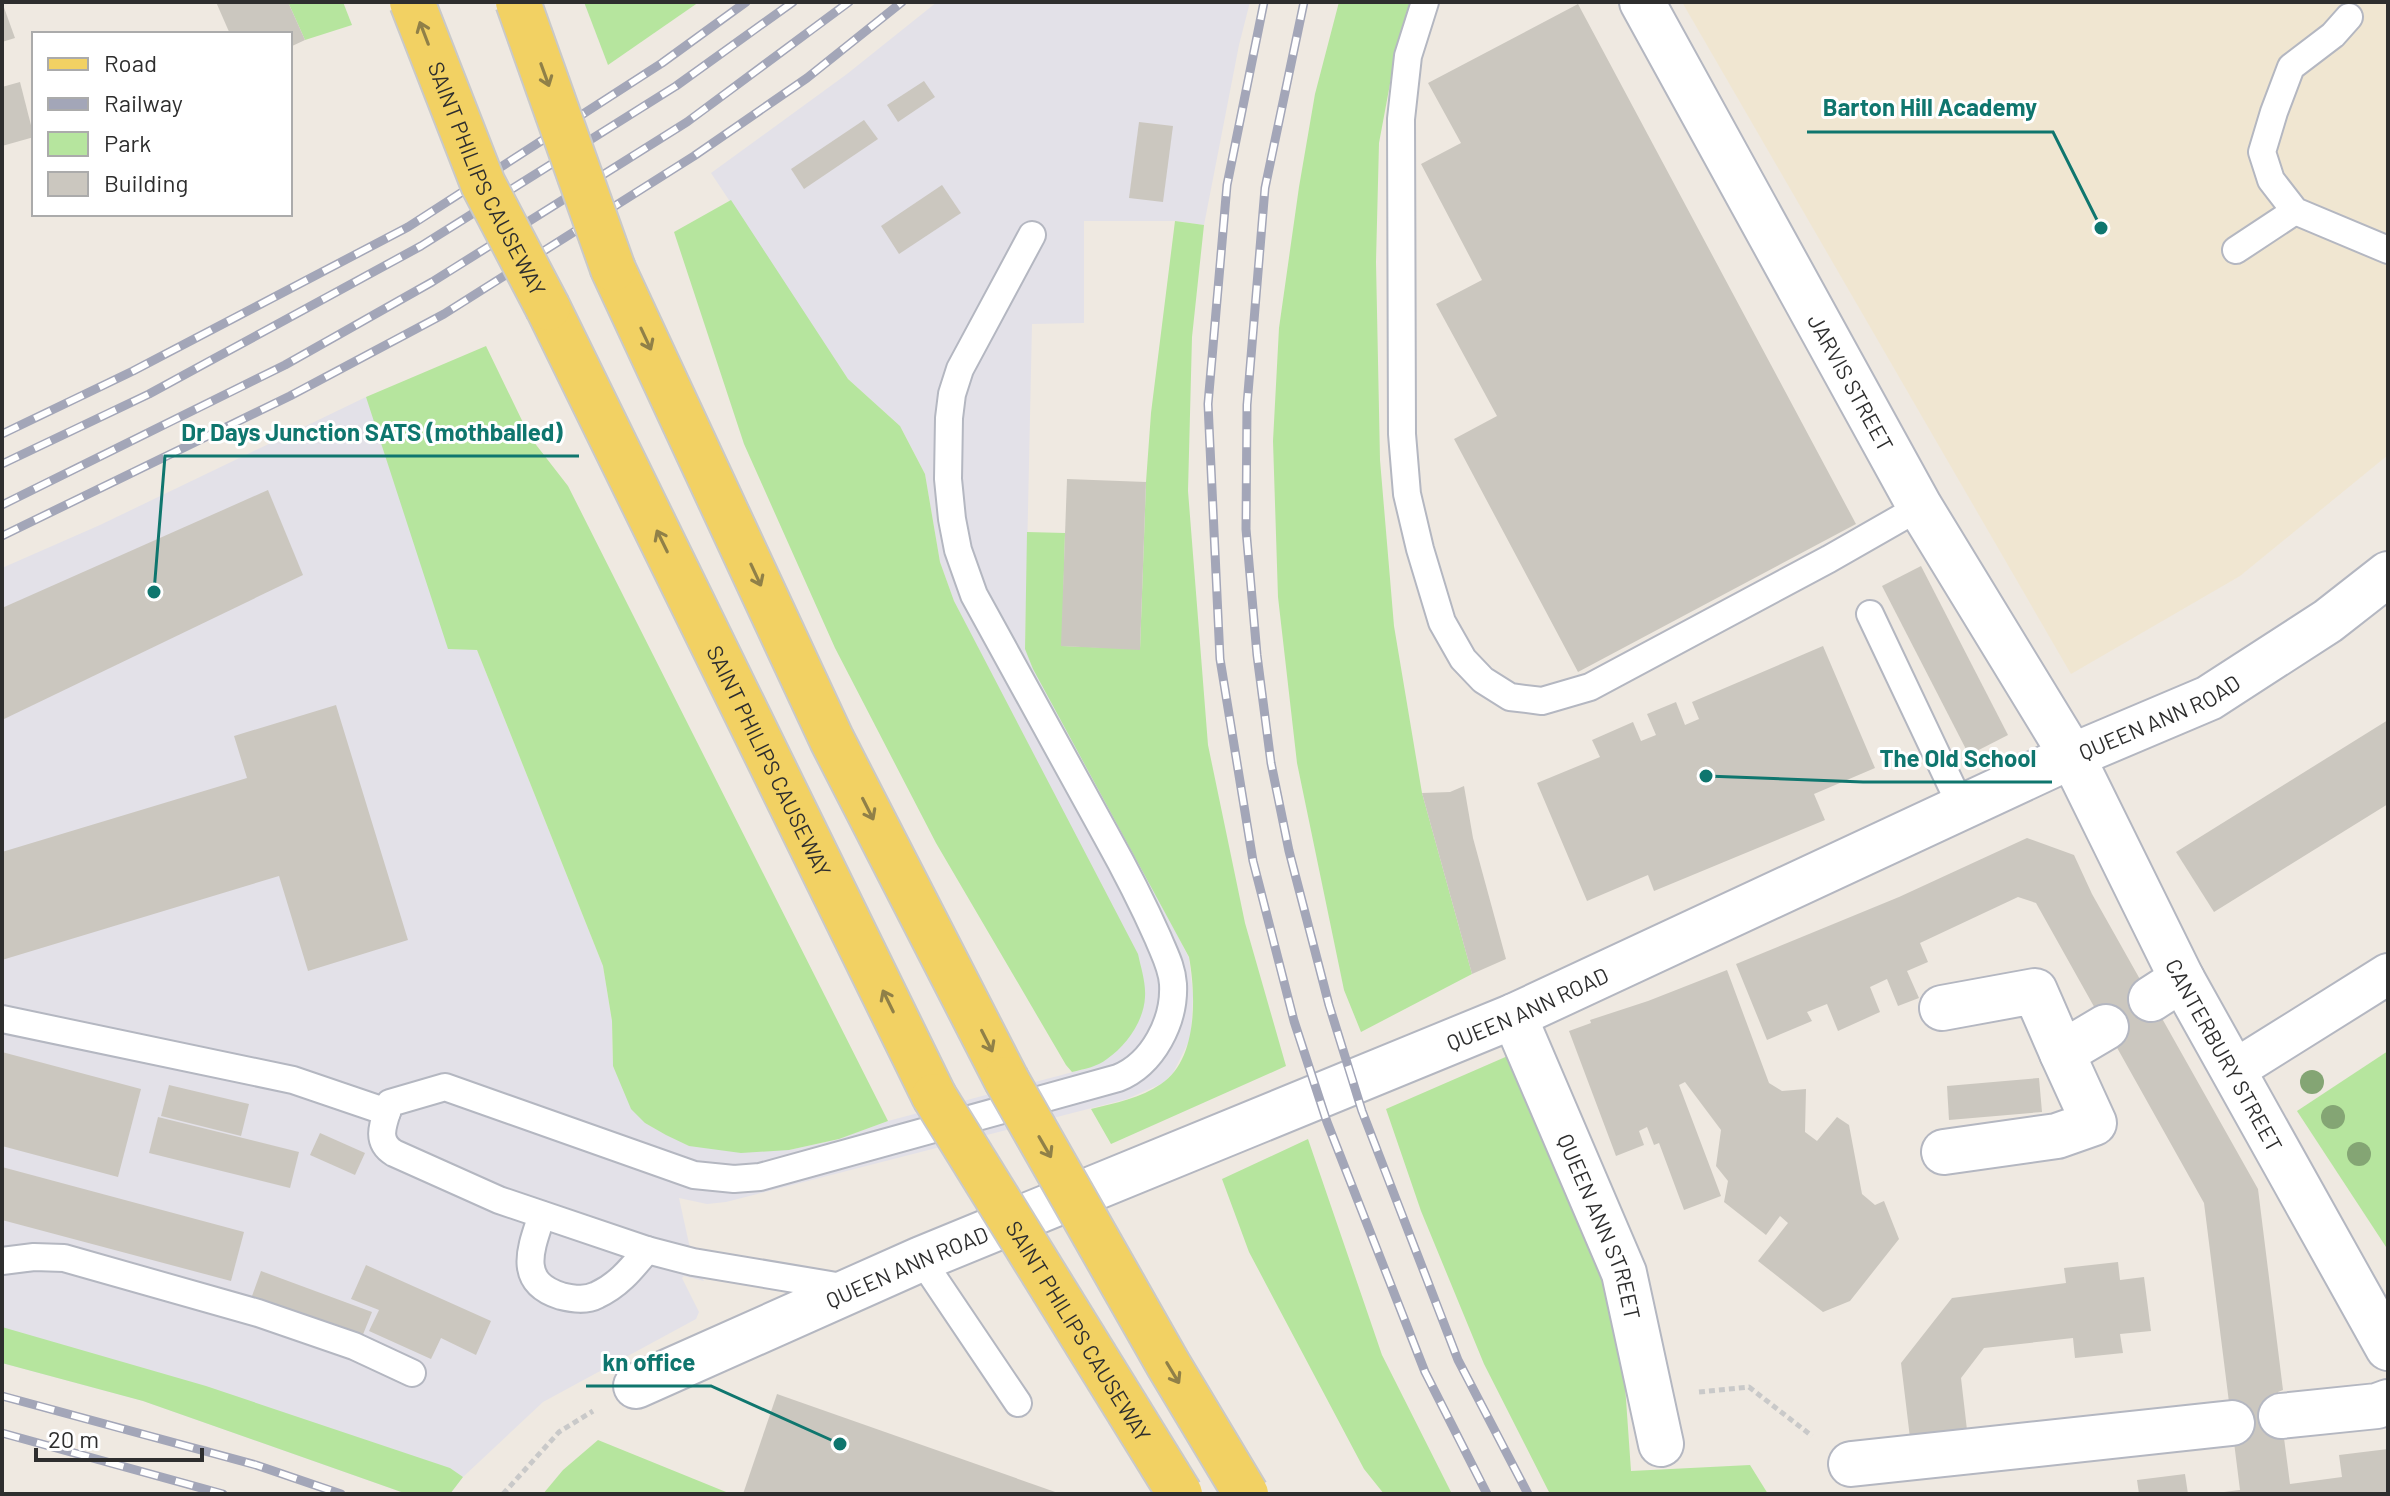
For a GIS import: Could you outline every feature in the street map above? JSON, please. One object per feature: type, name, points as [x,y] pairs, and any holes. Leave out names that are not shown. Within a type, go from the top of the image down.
[{"type":"main road","name":"SAINT PHILIPS CAUSEWAY","points":[[412,2],[483,184],[548,308],[934,1096],[1180,1494]]},
{"type":"main road","points":[[518,2],[613,269],[832,740],[1006,1079],[1168,1364],[1246,1494]]},
{"type":"street","name":"JARVIS STREET","points":[[1642,2],[1920,507],[2072,756]]},
{"type":"street","name":"QUEEN ANN ROAD","points":[[636,1386],[921,1259],[1514,1016],[2072,756],[2209,698],[2328,621],[2388,574]]},
{"type":"street","name":"CANTERBURY STREET","points":[[2072,756],[2167,989],[2233,1071],[2388,1348]]},
{"type":"street","points":[[2233,1071],[2388,974]]},
{"type":"street","points":[[1942,1008],[2035,991],[2094,1123],[2057,1136],[1944,1152]]},
{"type":"street","name":"QUEEN ANN STREET","points":[[1514,1016],[1624,1273],[1661,1444]]},
{"type":"street","points":[[2062,1053],[2106,1027]]},
{"type":"street","points":[[2281,1416],[2377,1406],[2388,1402]]},
{"type":"street","points":[[1851,1464],[2232,1423]]},
{"type":"lane","points":[[1425,2],[1408,56],[1401,119],[1402,434],[1407,494],[1442,622],[1463,659],[1483,680],[1510,697],[1542,701],[1590,687],[1920,507]]},
{"type":"lane","points":[[2349,17],[2333,35],[2291,67],[2262,152],[2271,180],[2295,211],[2388,250]]},
{"type":"lane","points":[[2236,250],[2295,211]]},
{"type":"lane","points":[[855,1289],[693,1262],[647,1250],[499,1200],[388,1149],[381,1136],[390,1103],[445,1087],[694,1175],[734,1179],[760,1177],[1118,1078],[1134,1070],[1150,1054],[1162,1031],[1172,996],[1170,965],[1141,898],[974,595],[958,550],[952,519],[948,479],[952,394],[960,369],[1032,235]]},
{"type":"lane","points":[[1870,614],[1962,808]]},
{"type":"lane","points":[[2,1019],[293,1080],[387,1112]]},
{"type":"lane","points":[[542,1215],[532,1245],[531,1270],[539,1285],[560,1295],[578,1300],[600,1294],[622,1279],[647,1250]]},
{"type":"lane","points":[[2,1261],[34,1257],[64,1258],[258,1313],[354,1346],[412,1373]]},
{"type":"lane","points":[[921,1259],[1018,1403]]},
{"type":"path","points":[[503,1494],[559,1432],[636,1386]]},
{"type":"path","points":[[1651,1397],[1749,1387],[1851,1464]]},
{"type":"shaded area","points":[[937,2],[1250,2],[1204,225],[1175,221],[1084,221],[1084,323],[1032,324],[1025,649],[1189,958],[1193,995],[1191,1037],[1173,1073],[1163,1083],[1127,1099],[726,1202],[707,1204],[679,1198],[693,1262],[704,1281],[682,1278],[699,1312],[696,1319],[543,1402],[463,1477],[450,1494],[407,1494],[143,1401],[2,1363],[2,568],[100,525],[366,397],[477,650],[603,966],[612,1021],[613,1066],[645,1123],[689,1146],[789,1150],[839,1139],[888,1121],[1092,1067],[976,645],[954,601],[940,562],[925,474],[900,426],[848,379],[711,173],[847,74]]},
{"type":"shaded area","points":[[1682,2],[2388,2],[2388,455],[2240,576],[2071,674]]},
{"type":"green space","points":[[288,2],[343,2],[352,25],[305,40]]},
{"type":"green space","points":[[584,2],[699,2],[608,65]]},
{"type":"green space","points":[[1339,2],[1410,2],[1395,57],[1379,143],[1376,262],[1380,460],[1394,626],[1422,793],[1472,974],[1361,1032],[1344,990],[1297,763],[1278,597],[1273,441],[1279,328],[1299,187],[1315,94]]},
{"type":"green space","points":[[731,200],[848,379],[900,426],[925,474],[940,562],[954,601],[1138,954],[1145,992],[1141,1015],[1121,1047],[1095,1066],[1072,1072],[1066,1065],[936,843],[835,648],[744,444],[674,232]]},
{"type":"green space","points":[[1175,221],[1204,225],[1192,337],[1188,491],[1208,745],[1245,923],[1286,1066],[1111,1144],[1091,1109],[1145,1093],[1173,1073],[1182,1059],[1192,1026],[1193,990],[1189,957],[1025,649],[1027,532],[1065,533],[1062,646],[1140,649],[1151,413]]},
{"type":"green space","points":[[486,346],[530,437],[568,486],[888,1121],[839,1139],[789,1150],[741,1153],[689,1146],[645,1123],[631,1109],[613,1066],[612,1021],[603,966],[477,650],[448,649],[366,397]]},
{"type":"green space","points":[[2388,1051],[2388,1250],[2297,1111]]},
{"type":"green space","points":[[1510,1055],[1619,1299],[1631,1471],[1750,1465],[1768,1494],[1550,1494],[1484,1364],[1421,1211],[1386,1109]]},
{"type":"green space","points":[[1308,1139],[1382,1355],[1452,1494],[1384,1494],[1364,1469],[1249,1252],[1222,1179]]},
{"type":"green space","points":[[2,1327],[206,1386],[450,1468],[463,1477],[450,1494],[407,1494],[143,1401],[2,1363]]},
{"type":"green space","points":[[598,1440],[731,1494],[543,1494],[563,1470]]},
{"type":"building","points":[[2,2],[15,38],[2,42]]},
{"type":"building","points":[[216,2],[288,2],[305,40],[292,46],[292,32],[229,32]]},
{"type":"building","points":[[1578,4],[1856,524],[1578,672],[1454,439],[1497,416],[1436,304],[1482,280],[1421,164],[1461,143],[1428,83]]},
{"type":"building","points":[[924,81],[935,97],[898,122],[887,105]]},
{"type":"building","points":[[20,82],[32,138],[2,146],[2,87]]},
{"type":"building","points":[[864,120],[878,139],[804,189],[791,169]]},
{"type":"building","points":[[1139,122],[1173,126],[1163,202],[1129,198]]},
{"type":"building","points":[[942,185],[961,213],[899,254],[881,226]]},
{"type":"building","points":[[1067,479],[1146,482],[1140,650],[1061,646]]},
{"type":"building","points":[[268,490],[303,575],[2,720],[2,608]]},
{"type":"building","points":[[1921,566],[2008,735],[1969,755],[1882,586]]},
{"type":"building","points":[[1823,646],[1875,768],[1814,794],[1825,820],[1654,891],[1648,875],[1587,901],[1537,783],[1600,757],[1592,740],[1633,722],[1641,741],[1656,735],[1647,714],[1676,702],[1685,725],[1699,719],[1692,702]]},
{"type":"building","points":[[336,705],[408,940],[308,971],[279,876],[2,960],[2,852],[247,778],[234,736]]},
{"type":"building","points":[[2388,720],[2388,804],[2214,912],[2176,852]]},
{"type":"building","points":[[1464,786],[1473,838],[1506,959],[1472,974],[1422,793],[1450,792]]},
{"type":"building","points":[[2027,838],[2074,855],[2092,894],[2258,1189],[2283,1390],[2278,1392],[2290,1484],[2342,1477],[2339,1455],[2388,1449],[2388,1494],[2224,1494],[2240,1490],[2204,1203],[2036,903],[2018,897],[1920,943],[1928,962],[1907,971],[1919,998],[1898,1006],[1887,979],[1870,987],[1880,1012],[1838,1031],[1827,1004],[1807,1012],[1812,1021],[1767,1040],[1736,964],[1899,897]]},
{"type":"building","points":[[1727,970],[1769,1083],[1782,1091],[1806,1089],[1805,1132],[1817,1141],[1837,1117],[1849,1125],[1862,1194],[1875,1205],[1884,1201],[1899,1239],[1850,1301],[1823,1312],[1758,1261],[1788,1223],[1780,1216],[1766,1235],[1724,1202],[1728,1181],[1716,1166],[1721,1130],[1685,1082],[1679,1085],[1721,1196],[1684,1210],[1659,1143],[1654,1145],[1647,1127],[1639,1131],[1644,1145],[1616,1156],[1569,1031],[1591,1023],[1590,1020]]},
{"type":"building","points":[[2,1052],[141,1089],[118,1177],[2,1146]]},
{"type":"building","points":[[2039,1078],[2042,1112],[1949,1120],[1947,1086]]},
{"type":"building","points":[[169,1085],[249,1104],[241,1136],[161,1116]]},
{"type":"building","points":[[158,1117],[299,1152],[290,1188],[149,1153]]},
{"type":"building","points":[[320,1133],[365,1153],[355,1175],[310,1155]]},
{"type":"building","points":[[2,1167],[244,1232],[231,1281],[2,1220]]},
{"type":"building","points":[[2118,1262],[2120,1280],[2144,1277],[2151,1331],[2120,1334],[2123,1353],[2075,1358],[2073,1338],[1984,1348],[1961,1378],[1967,1430],[1910,1438],[1901,1363],[1952,1298],[2066,1283],[2064,1268]]},
{"type":"building","points":[[366,1265],[491,1321],[476,1355],[441,1338],[431,1359],[369,1331],[379,1310],[351,1299]]},
{"type":"building","points":[[261,1271],[372,1312],[362,1337],[252,1296]]},
{"type":"building","points":[[777,1394],[1061,1494],[743,1494]]},
{"type":"building","points":[[2185,1474],[2188,1494],[2139,1494],[2137,1480]]},
{"type":"railway","points":[[2,434],[133,371],[408,227],[662,63],[746,2]]},
{"type":"railway","points":[[2,464],[149,394],[421,246],[676,86],[793,2]]},
{"type":"railway","points":[[2,505],[285,365],[432,282],[687,122],[849,2]]},
{"type":"railway","points":[[2,536],[290,396],[444,314],[694,156],[807,78],[902,2]]},
{"type":"railway","points":[[1264,2],[1227,185],[1208,404],[1220,659],[1253,861],[1294,1021],[1327,1122],[1425,1372],[1487,1494]]},
{"type":"railway","points":[[1304,2],[1265,188],[1247,405],[1246,529],[1257,655],[1271,763],[1289,851],[1329,1005],[1362,1111],[1458,1360],[1528,1494]]},
{"type":"railway","points":[[2,1396],[256,1465],[341,1494]]},
{"type":"railway","points":[[2,1433],[223,1494]]},
{"type":"place","name":"Barton Hill Academy","points":[[2101,228]]},
{"type":"place","name":"Dr Days Junction SATS (mothballed)","points":[[154,592]]},
{"type":"place","name":"The Old School","points":[[1706,776]]},
{"type":"place","name":"kn office","points":[[840,1444]]}]
